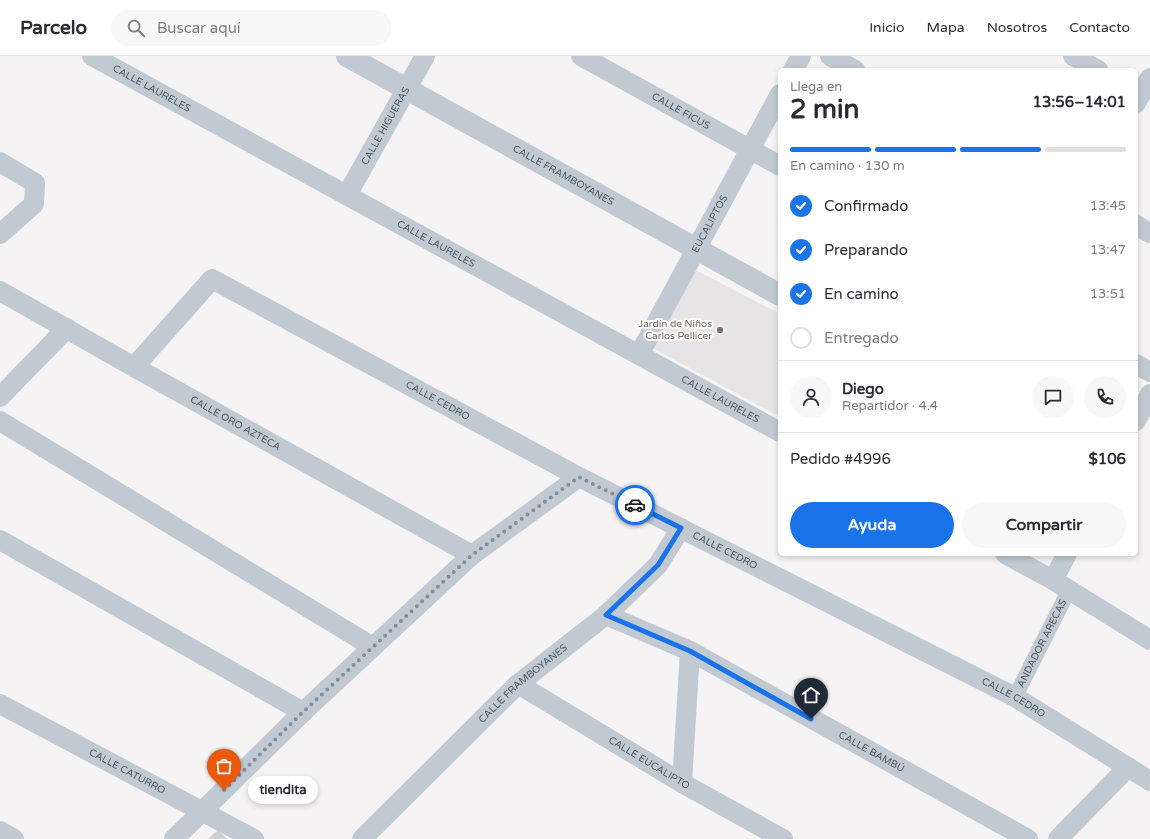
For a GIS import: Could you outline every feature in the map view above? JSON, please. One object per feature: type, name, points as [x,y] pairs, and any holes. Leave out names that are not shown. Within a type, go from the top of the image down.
[{"type":"street","name":"CALLE LAURELES","points":[[92,56],[778,431]]},
{"type":"street","name":"CALLE FRAMBOYANES","points":[[347,56],[778,294]]},
{"type":"street","name":"CALLE HIGUERAS","points":[[347,195],[424,56]]},
{"type":"street","name":"CALLE FICUS","points":[[582,56],[778,165]]},
{"type":"street","points":[[794,68],[800,56]]},
{"type":"street","points":[[830,56],[851,68]]},
{"type":"street","points":[[1073,56],[1094,68]]},
{"type":"street","name":"EUCALIPTOS","points":[[639,354],[778,98]]},
{"type":"street","points":[[0,162],[35,183],[34,204],[0,234]]},
{"type":"street","points":[[1138,226],[1150,233]]},
{"type":"street","name":"CALLE CEDRO","points":[[134,367],[212,279],[579,477],[1016,696],[1150,781]]},
{"type":"street","name":"CALLE ORO AZTECA","points":[[0,290],[134,367],[472,555]]},
{"type":"street","points":[[0,397],[67,328]]},
{"type":"street","points":[[1138,365],[1150,372]]},
{"type":"street","points":[[1138,417],[1150,394]]},
{"type":"street","points":[[0,421],[373,647]]},
{"type":"street","points":[[174,839],[303,712],[472,555],[579,477]]},
{"type":"street","name":"CALLE FRAMBOYANES","points":[[362,839],[518,684],[606,615],[658,565],[681,528]]},
{"type":"street","points":[[0,540],[303,712]]},
{"type":"street","points":[[1009,556],[1061,585],[1150,640]]},
{"type":"street","points":[[1061,585],[1067,556]]},
{"type":"street","name":"ANDADOR ARECAS","points":[[1016,696],[1061,585]]},
{"type":"street","name":"CALLE BAMBÚ","points":[[606,615],[690,651],[1028,839]]},
{"type":"street","points":[[682,783],[690,651]]},
{"type":"street","name":"CALLE EUCALIPTO","points":[[518,684],[682,783],[782,839]]},
{"type":"street","name":"CALLE CATURRO","points":[[0,704],[254,839]]},
{"type":"street","points":[[1058,839],[1128,767]]},
{"type":"street","points":[[0,831],[14,839]]},
{"type":"shaded area","name":"Jardín de Niños Carlos Pellicer","points":[[694,269],[778,313],[778,416],[651,347]]},
{"type":"building","points":[[218,830],[227,839],[208,839]]},
{"type":"way so far","points":[[224,790],[303,712],[472,555],[579,477],[635,505]]},
{"type":"place","name":"Jardín de Niños Carlos Pellicer","points":[[720,330]]},
{"type":"place","name":"tiendita","points":[[224,790]]},
{"type":"route","points":[[635,505],[681,528],[658,565],[606,615],[690,651],[811,719]]}]
